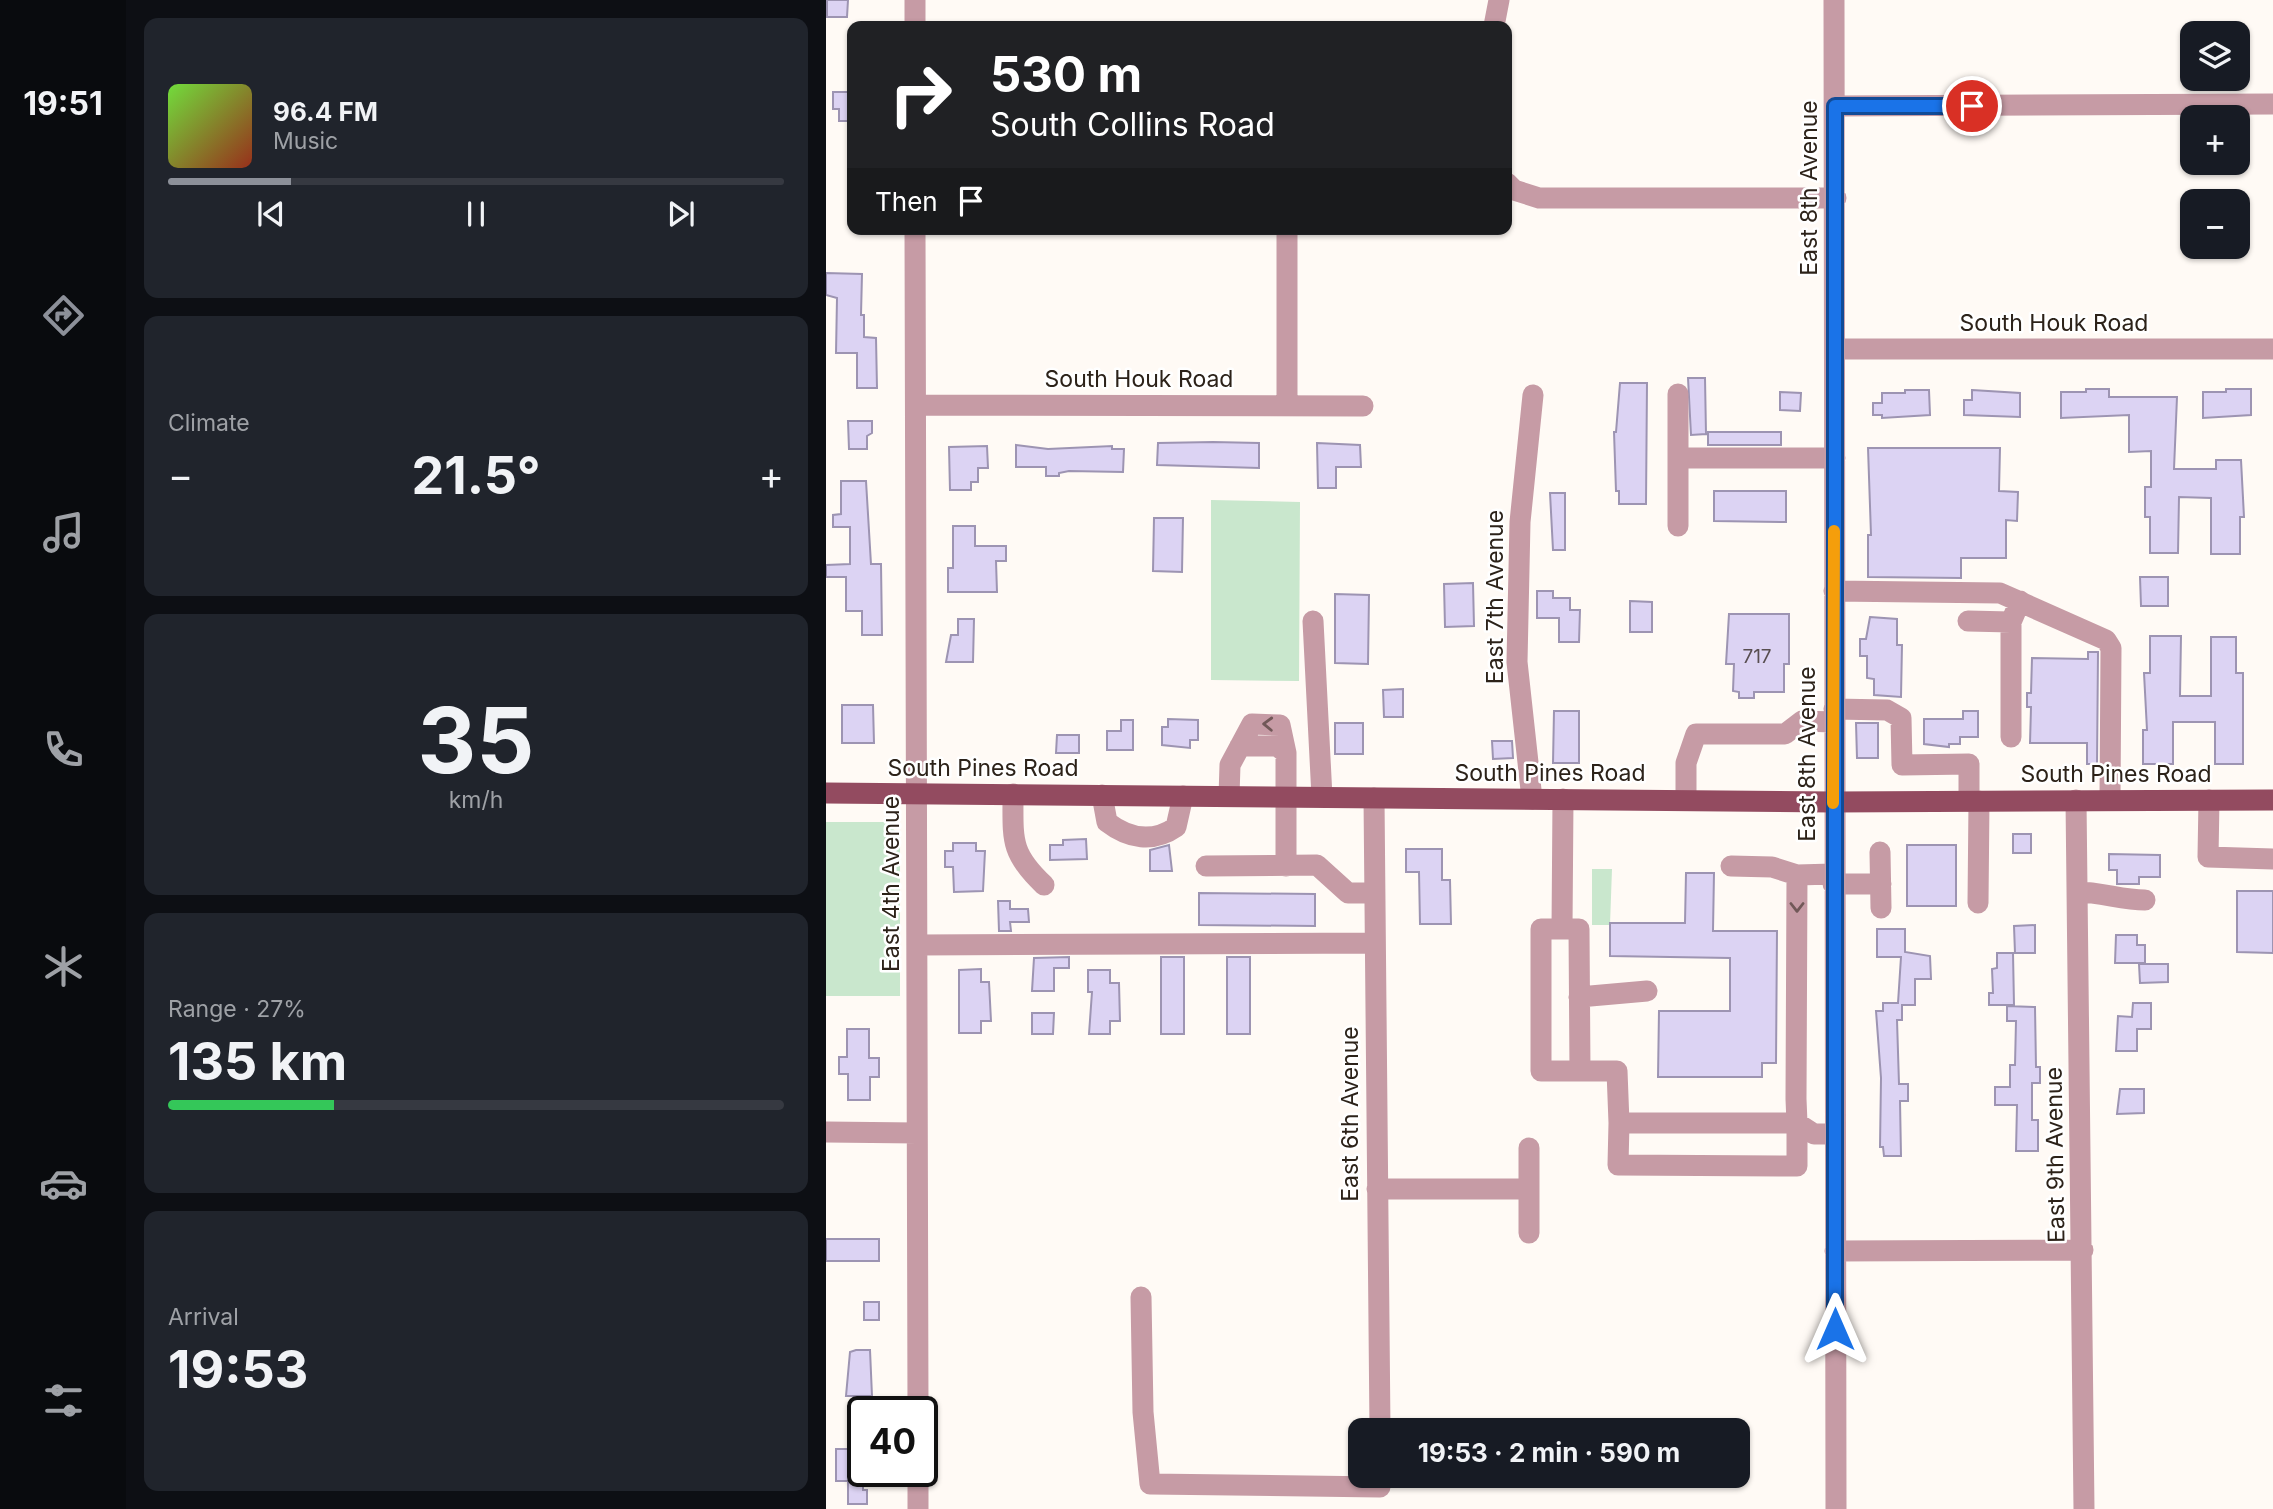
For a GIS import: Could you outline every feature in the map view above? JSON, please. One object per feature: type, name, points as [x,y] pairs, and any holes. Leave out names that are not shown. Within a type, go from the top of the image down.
[{"type":"main road","name":"South Pines Road","points":[[826,793],[1833,802],[2273,800]]},
{"type":"street","points":[[915,0],[915,21]]},
{"type":"street","points":[[1495,21],[1499,0]]},
{"type":"street","name":"East 8th Avenue","points":[[1834,0],[1836,198],[1833,879],[1836,1509]]},
{"type":"street","points":[[1835,106],[2273,104]]},
{"type":"street","points":[[1512,188],[1539,198],[1836,198]]},
{"type":"street","name":"East 4th Avenue","points":[[915,235],[918,1396]]},
{"type":"street","points":[[1287,235],[1287,406]]},
{"type":"street","name":"South Houk Road","points":[[1835,349],[2273,349]]},
{"type":"street","points":[[1678,394],[1678,526]]},
{"type":"street","name":"East 7th Avenue","points":[[1532,799],[1517,662],[1520,522],[1533,395]]},
{"type":"street","name":"South Houk Road","points":[[916,405],[1363,406]]},
{"type":"street","points":[[1678,458],[1835,458]]},
{"type":"street","points":[[1834,591],[1992,592],[2020,601],[2110,643],[2110,800]]},
{"type":"street","points":[[2011,737],[2011,622],[2020,601]]},
{"type":"street","points":[[1313,621],[1322,797]]},
{"type":"street","points":[[1968,621],[2011,622]]},
{"type":"street","points":[[1686,800],[1686,763],[1696,734],[1785,734],[1802,721],[1887,710],[1901,718],[1902,765],[1969,764],[1974,801],[1978,903]]},
{"type":"street","points":[[1229,796],[1230,765],[1241,746],[1277,746],[1286,753],[1286,866]]},
{"type":"street","points":[[1013,794],[1013,832],[1021,863],[1044,886]]},
{"type":"street","points":[[1102,795],[1107,822],[1124,835],[1151,837],[1164,835],[1176,827],[1183,796]]},
{"type":"street","name":"East 6th Avenue","points":[[1374,798],[1380,1418]]},
{"type":"street","points":[[1562,929],[1563,799]]},
{"type":"street","name":"East 9th Avenue","points":[[2076,800],[2084,1509]]},
{"type":"street","points":[[2209,800],[2208,857],[2273,859]]},
{"type":"street","points":[[1880,852],[1881,908]]},
{"type":"street","points":[[1206,866],[1317,865],[1348,893],[1375,893]]},
{"type":"street","points":[[1731,866],[1772,867],[1797,876],[1881,884]]},
{"type":"street","points":[[1580,1071],[1579,929],[1541,929],[1541,1071],[1580,1071],[1617,1070],[1618,1165],[1797,1166],[1797,876]]},
{"type":"street","points":[[2077,892],[2105,892],[2119,900],[2145,900]]},
{"type":"street","points":[[918,945],[1375,943]]},
{"type":"street","points":[[1579,997],[1647,991]]},
{"type":"street","points":[[1619,1123],[1797,1123],[1814,1134],[1835,1134]]},
{"type":"street","points":[[826,1132],[917,1133]]},
{"type":"street","points":[[1529,1148],[1529,1233]]},
{"type":"street","points":[[1377,1189],[1529,1189]]},
{"type":"street","points":[[1835,1251],[2083,1250]]},
{"type":"street","points":[[1141,1297],[1143,1412],[1150,1484],[1380,1491]]},
{"type":"street","points":[[918,1487],[918,1509]]},
{"type":"green space","points":[[1211,500],[1300,502],[1299,681],[1211,680]]},
{"type":"green space","points":[[826,822],[885,822],[900,835],[900,996],[826,996]]},
{"type":"green space","points":[[1592,869],[1612,869],[1610,925],[1592,925]]},
{"type":"building","points":[[827,0],[848,0],[847,17],[827,17]]},
{"type":"building","points":[[833,92],[847,92],[847,121],[839,121],[839,109],[833,109]]},
{"type":"building","points":[[826,273],[862,274],[861,315],[864,315],[864,337],[876,338],[877,388],[857,388],[857,353],[836,353],[837,298],[826,295]]},
{"type":"building","points":[[1688,378],[1705,378],[1706,434],[1691,435]]},
{"type":"building","points":[[1620,383],[1647,383],[1646,504],[1619,504],[1619,491],[1616,491],[1614,432]]},
{"type":"building","points":[[2086,389],[2109,389],[2109,397],[2177,397],[2174,469],[2216,469],[2216,460],[2241,460],[2244,517],[2240,517],[2240,554],[2211,554],[2211,498],[2179,497],[2178,553],[2150,553],[2150,517],[2145,517],[2145,487],[2151,487],[2151,451],[2129,452],[2129,415],[2061,418],[2061,392],[2086,392]]},
{"type":"building","points":[[2226,389],[2251,389],[2251,415],[2203,418],[2203,392],[2226,392]]},
{"type":"building","points":[[1905,390],[1929,390],[1930,415],[1882,418],[1882,415],[1873,415],[1873,403],[1882,403],[1882,393],[1905,393]]},
{"type":"building","points":[[1972,390],[2020,393],[2020,417],[1964,415],[1964,400],[1972,400]]},
{"type":"building","points":[[1780,392],[1801,393],[1800,411],[1780,410]]},
{"type":"building","points":[[848,421],[872,421],[872,433],[867,436],[867,449],[849,449]]},
{"type":"building","points":[[1708,432],[1781,432],[1781,445],[1708,445]]},
{"type":"building","points":[[1158,443],[1259,443],[1259,468],[1157,465]]},
{"type":"building","points":[[1317,443],[1360,445],[1361,467],[1336,467],[1336,488],[1318,488]]},
{"type":"building","points":[[1016,445],[1048,449],[1112,446],[1112,449],[1124,449],[1123,472],[1069,471],[1059,473],[1059,476],[1046,476],[1046,467],[1016,467]]},
{"type":"building","points":[[987,446],[988,468],[978,468],[978,482],[971,482],[971,490],[950,490],[949,447]]},
{"type":"building","points":[[1868,448],[2000,448],[1999,491],[2018,492],[2017,521],[2006,520],[2006,558],[1961,558],[1961,578],[1868,577],[1868,535],[1871,535]]},
{"type":"building","points":[[841,481],[866,481],[871,564],[881,564],[882,635],[862,635],[862,611],[846,611],[846,577],[826,577],[826,565],[850,564],[850,527],[833,527],[833,515],[841,514]]},
{"type":"building","points":[[1714,491],[1786,491],[1786,522],[1714,521]]},
{"type":"building","points":[[1550,493],[1565,493],[1565,550],[1553,550]]},
{"type":"building","points":[[1154,518],[1183,518],[1182,572],[1153,571]]},
{"type":"building","points":[[953,526],[975,526],[975,546],[1006,546],[1006,561],[996,561],[997,592],[948,592],[948,568],[953,568]]},
{"type":"building","points":[[2140,577],[2168,577],[2168,606],[2141,606]]},
{"type":"building","points":[[1473,583],[1474,626],[1445,627],[1444,584]]},
{"type":"building","points":[[1537,591],[1553,591],[1553,598],[1570,598],[1570,610],[1580,610],[1579,642],[1559,642],[1559,618],[1537,618]]},
{"type":"building","points":[[1335,594],[1369,595],[1368,664],[1335,663]]},
{"type":"building","points":[[1630,601],[1652,602],[1652,632],[1630,632]]},
{"type":"building","points":[[1729,614],[1789,614],[1789,664],[1784,664],[1784,692],[1754,692],[1754,698],[1739,698],[1739,692],[1733,691],[1734,664],[1726,664]]},
{"type":"building","points":[[1870,617],[1897,619],[1897,645],[1902,645],[1901,697],[1874,695],[1874,679],[1867,678],[1867,656],[1860,656],[1860,639],[1866,639]]},
{"type":"building","points":[[958,619],[974,619],[973,662],[946,662],[951,635],[958,635]]},
{"type":"building","points":[[2150,636],[2181,636],[2180,696],[2211,696],[2211,637],[2236,637],[2236,673],[2243,673],[2243,764],[2215,764],[2215,722],[2173,722],[2173,764],[2143,764],[2143,730],[2147,730],[2144,673],[2150,673]]},
{"type":"building","points":[[2088,652],[2098,652],[2097,764],[2087,764],[2087,743],[2030,743],[2031,707],[2027,707],[2027,693],[2031,693],[2032,658],[2088,659]]},
{"type":"building","points":[[1403,689],[1403,717],[1384,717],[1383,690]]},
{"type":"building","points":[[842,705],[873,705],[874,743],[842,743]]},
{"type":"building","points":[[1554,711],[1579,711],[1579,763],[1553,763]]},
{"type":"building","points":[[1963,711],[1978,711],[1978,737],[1960,737],[1960,744],[1949,744],[1949,747],[1924,744],[1924,719],[1963,719]]},
{"type":"building","points":[[1168,719],[1198,720],[1198,740],[1190,740],[1190,748],[1162,745],[1162,727],[1168,727]]},
{"type":"building","points":[[1121,720],[1133,720],[1133,750],[1107,750],[1107,731],[1121,731]]},
{"type":"building","points":[[1335,723],[1363,723],[1363,754],[1335,754]]},
{"type":"building","points":[[1856,723],[1878,723],[1878,758],[1857,758]]},
{"type":"building","points":[[1057,735],[1079,735],[1079,753],[1056,753]]},
{"type":"building","points":[[1492,741],[1512,741],[1513,758],[1493,759]]},
{"type":"building","points":[[2013,834],[2031,834],[2031,853],[2013,853]]},
{"type":"building","points":[[1086,839],[1087,859],[1050,860],[1050,845],[1063,845],[1063,840]]},
{"type":"building","points":[[953,843],[976,843],[976,851],[985,851],[983,891],[954,892],[953,867],[945,867],[945,851],[953,851]]},
{"type":"building","points":[[1169,845],[1172,871],[1150,871],[1150,850]]},
{"type":"building","points":[[1907,845],[1956,845],[1956,906],[1907,906]]},
{"type":"building","points":[[1406,849],[1442,849],[1442,880],[1450,880],[1451,924],[1420,924],[1419,872],[1406,872]]},
{"type":"building","points":[[2109,854],[2160,855],[2160,877],[2139,877],[2139,884],[2117,884],[2117,870],[2109,870]]},
{"type":"building","points":[[1686,873],[1714,873],[1713,931],[1777,931],[1776,1063],[1762,1063],[1762,1077],[1658,1077],[1659,1011],[1730,1011],[1730,958],[1610,956],[1610,923],[1685,923]]},
{"type":"building","points":[[2237,891],[2273,891],[2273,953],[2237,952]]},
{"type":"building","points":[[1199,893],[1315,894],[1315,926],[1199,925]]},
{"type":"building","points":[[998,901],[1010,901],[1010,909],[1028,909],[1029,922],[1010,922],[1011,931],[999,931]]},
{"type":"building","points":[[2035,925],[2035,953],[2015,953],[2014,926]]},
{"type":"building","points":[[1877,929],[1905,929],[1905,952],[1930,956],[1931,979],[1915,979],[1915,1005],[1902,1005],[1902,1020],[1897,1020],[1899,1084],[1908,1084],[1908,1101],[1900,1101],[1901,1156],[1884,1156],[1883,1147],[1880,1147],[1881,1078],[1876,1011],[1883,1011],[1883,1003],[1898,1003],[1901,957],[1877,957]]},
{"type":"building","points":[[2116,935],[2137,935],[2137,945],[2145,945],[2145,963],[2115,963]]},
{"type":"building","points":[[1997,953],[2013,953],[2014,1005],[1989,1005],[1989,993],[1993,993],[1992,969],[1997,968]]},
{"type":"building","points":[[1069,957],[1069,968],[1054,968],[1054,991],[1032,991],[1034,958]]},
{"type":"building","points":[[1161,957],[1184,957],[1184,1034],[1161,1034]]},
{"type":"building","points":[[1227,957],[1250,957],[1250,1034],[1227,1034]]},
{"type":"building","points":[[2139,964],[2168,964],[2168,982],[2140,983]]},
{"type":"building","points":[[981,969],[981,982],[989,982],[991,1021],[981,1021],[981,1033],[959,1033],[959,970]]},
{"type":"building","points":[[1088,970],[1110,970],[1110,983],[1119,983],[1120,1021],[1110,1021],[1110,1034],[1089,1034],[1092,992],[1088,992]]},
{"type":"building","points":[[2133,1003],[2151,1003],[2151,1029],[2137,1029],[2137,1051],[2116,1051],[2118,1016],[2132,1017]]},
{"type":"building","points":[[2007,1006],[2035,1007],[2036,1067],[2040,1067],[2040,1083],[2032,1083],[2032,1120],[2038,1120],[2038,1151],[2016,1151],[2017,1105],[1995,1105],[1995,1087],[2010,1087],[2010,1065],[2015,1065],[2016,1021],[2007,1021]]},
{"type":"building","points":[[1032,1013],[1054,1013],[1053,1034],[1032,1034]]},
{"type":"building","points":[[847,1029],[869,1029],[869,1058],[879,1058],[879,1077],[870,1077],[870,1100],[848,1100],[848,1074],[839,1074],[839,1057],[847,1057]]},
{"type":"building","points":[[2120,1089],[2144,1089],[2144,1113],[2117,1114]]},
{"type":"building","points":[[826,1239],[879,1239],[879,1261],[826,1261]]},
{"type":"building","points":[[864,1302],[879,1302],[879,1320],[864,1320]]},
{"type":"building","points":[[870,1350],[872,1396],[846,1396],[850,1352]]},
{"type":"building","points":[[836,1449],[847,1449],[847,1481],[836,1481]]},
{"type":"building","points":[[848,1487],[863,1487],[863,1490],[867,1490],[867,1504],[848,1504]]},
{"type":"slow traffic","points":[[1833,803],[1834,531]]},
{"type":"route","points":[[1835,1329],[1835,106],[1972,106]]}]
